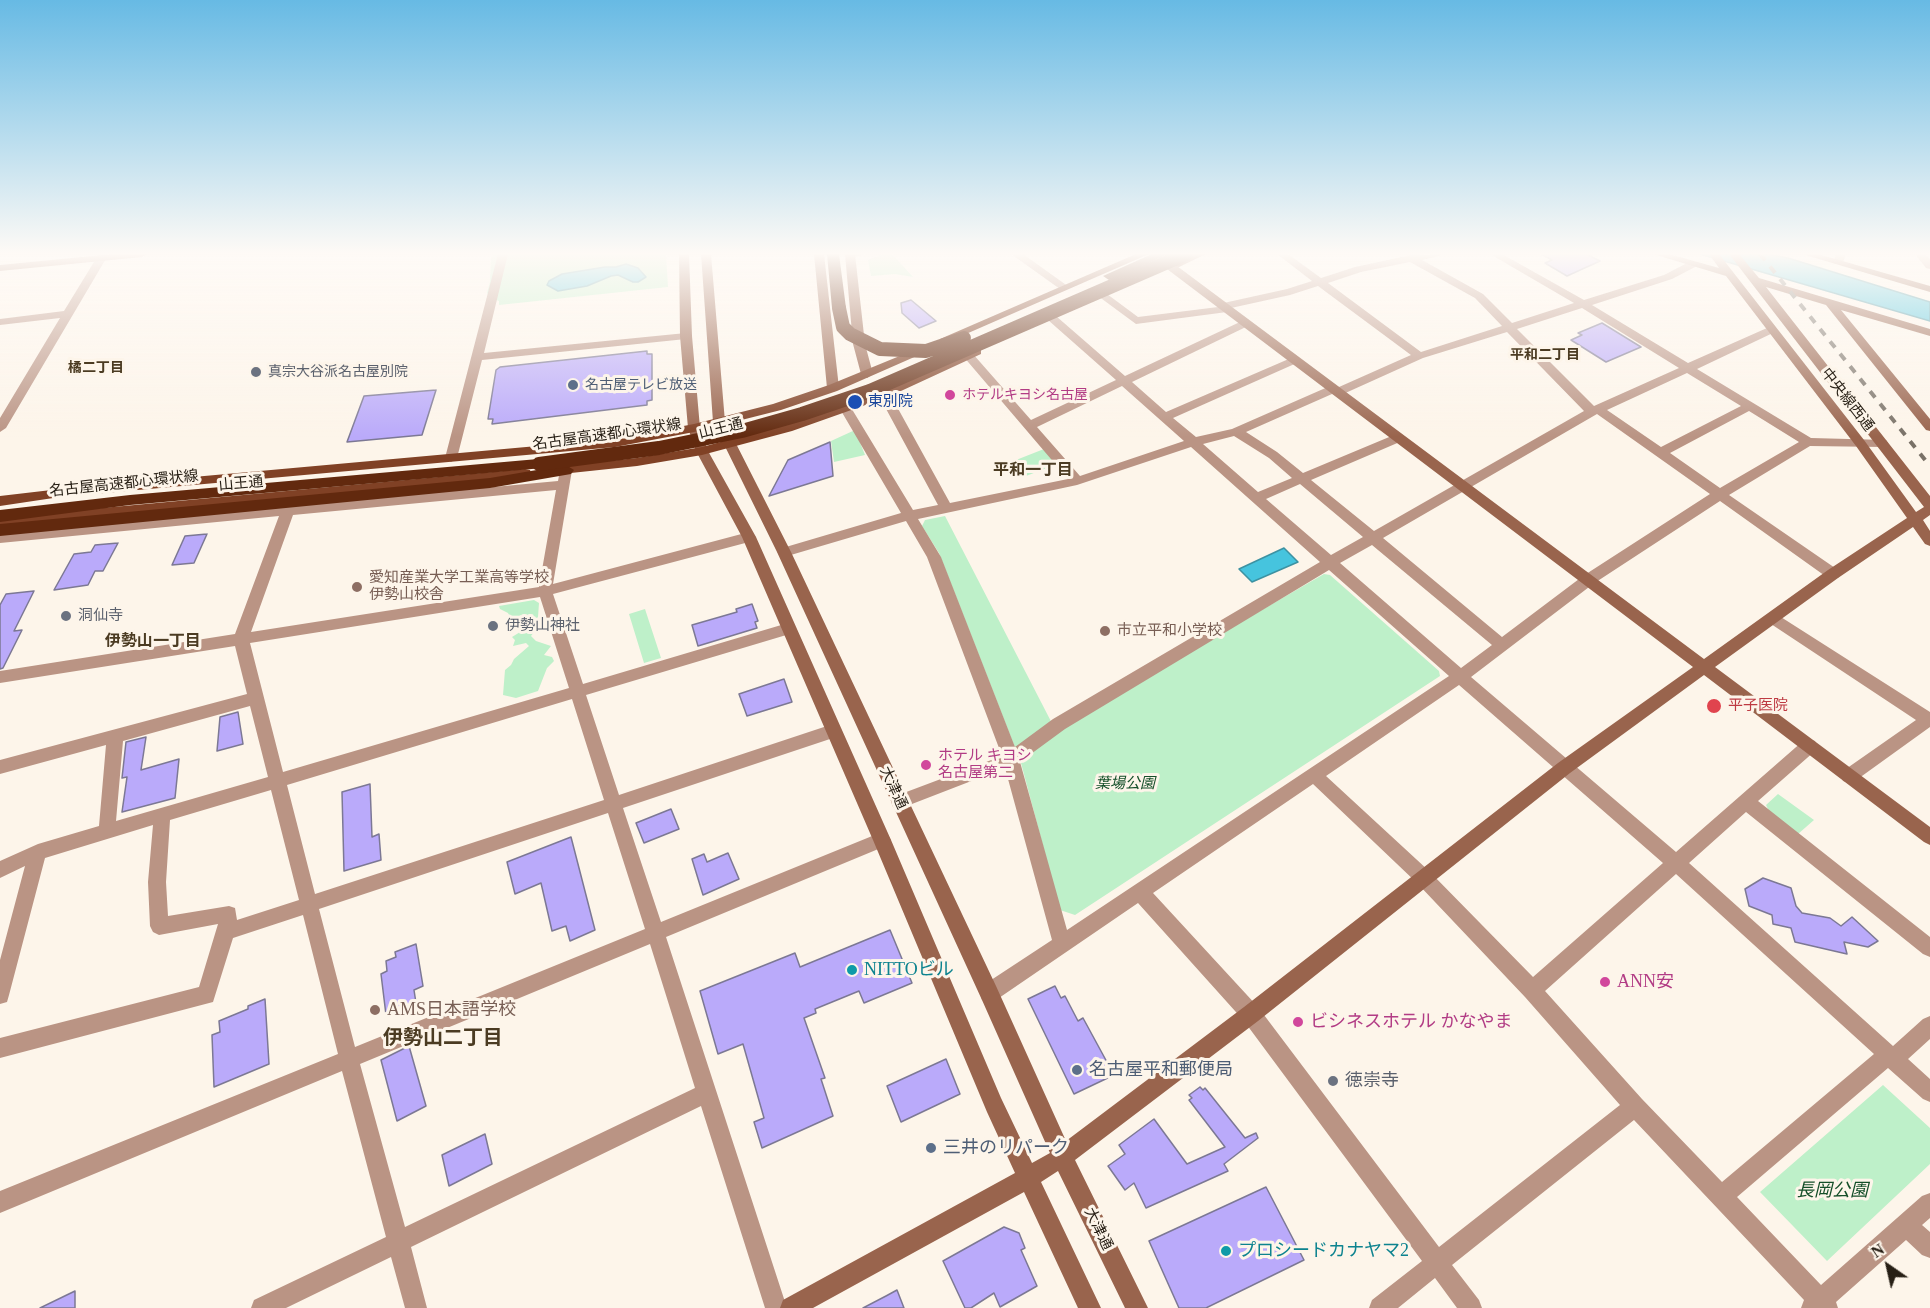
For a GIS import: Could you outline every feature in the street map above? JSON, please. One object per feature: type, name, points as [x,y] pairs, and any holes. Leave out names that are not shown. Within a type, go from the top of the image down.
[{"type":"highway","points":[[840,315],[843,327],[858,340],[893,351],[926,351],[950,344],[1018,315]]},
{"type":"highway","name":"名古屋高速都心環状線","points":[[0,516],[130,500],[539,464],[659,448],[783,420],[870,391],[1045,315]]},
{"type":"highway","points":[[0,530],[564,477]]},
{"type":"main road","name":"山王通","points":[[0,501],[60,493],[615,443],[694,428],[777,407],[833,388],[1001,315]]},
{"type":"main road","name":"山王通","points":[[0,525],[48,518],[564,477],[702,451],[846,409],[1059,315]]},
{"type":"street","points":[[0,322],[59,315]]},
{"type":"street","points":[[0,428],[67,315]]},
{"type":"street","points":[[451,458],[488,315]]},
{"type":"street","name":"大津通","points":[[685,315],[694,428],[702,451],[749,537],[882,840],[994,1105],[1090,1308]]},
{"type":"street","name":"大津通","points":[[711,315],[719,422],[784,552],[989,993],[1062,1157],[1137,1308]]},
{"type":"street","points":[[825,315],[833,388]]},
{"type":"street","points":[[856,315],[859,344],[867,374]]},
{"type":"street","points":[[1129,315],[1137,321],[1174,315]]},
{"type":"street","points":[[1236,315],[1930,837]]},
{"type":"street","points":[[1364,315],[1419,356]]},
{"type":"street","points":[[1496,315],[1595,410],[1833,574]]},
{"type":"street","points":[[784,552],[908,516],[1077,481],[1194,442],[1236,432],[1419,356],[1548,315]]},
{"type":"street","points":[[1601,315],[1808,442],[1882,443]]},
{"type":"street","name":"中央線西通","points":[[1760,315],[1860,443],[1930,541]]},
{"type":"street","name":"中央線西通","points":[[1782,315],[1930,507]]},
{"type":"street","points":[[1840,315],[1930,426]]},
{"type":"street","points":[[1871,315],[1930,333]]},
{"type":"street","points":[[1052,318],[1329,563],[1676,863],[1930,1092]]},
{"type":"street","points":[[1029,426],[1246,323]]},
{"type":"street","points":[[899,802],[1011,759],[1059,724],[1329,563],[1595,410],[1771,330]]},
{"type":"street","points":[[477,357],[686,336]]},
{"type":"street","points":[[969,356],[1077,481]]},
{"type":"street","points":[[1164,417],[1295,360]]},
{"type":"street","points":[[884,394],[947,509]]},
{"type":"street","points":[[1660,453],[1749,406]]},
{"type":"street","points":[[846,409],[934,557],[1011,759],[1062,944]]},
{"type":"street","points":[[1236,432],[1273,455],[1503,646]]},
{"type":"street","points":[[1256,498],[1398,438]]},
{"type":"street","points":[[989,993],[1460,677],[1588,580],[1719,495],[1808,442]]},
{"type":"street","points":[[564,477],[545,591],[776,1308]]},
{"type":"street","name":"山王通","points":[[0,538],[288,511],[564,477]]},
{"type":"street","points":[[791,1308],[821,1301],[1062,1157],[1251,1014],[1564,768],[1930,507]]},
{"type":"street","points":[[288,511],[241,639],[349,1060],[400,1241],[416,1308]]},
{"type":"street","points":[[0,677],[545,591],[749,537]]},
{"type":"street","points":[[1773,618],[1929,719],[1849,776]]},
{"type":"street","points":[[0,870],[38,852],[788,629]]},
{"type":"street","points":[[0,767],[257,698]]},
{"type":"street","points":[[226,932],[833,731]]},
{"type":"street","points":[[107,831],[115,736]]},
{"type":"street","points":[[1532,990],[1809,746]]},
{"type":"street","points":[[1313,774],[1423,877],[1532,990],[1635,1106],[1722,1196],[1820,1306],[1930,1204]]},
{"type":"street","points":[[1746,802],[1930,948]]},
{"type":"street","points":[[0,1048],[206,995],[226,932],[229,914],[159,926],[157,882],[162,816]]},
{"type":"street","points":[[0,1202],[882,840]]},
{"type":"street","points":[[0,995],[38,852]]},
{"type":"street","points":[[1141,893],[1251,1014],[1471,1308]]},
{"type":"street","points":[[1722,1196],[1930,1026]]},
{"type":"street","points":[[262,1308],[706,1093]]},
{"type":"street","points":[[1380,1308],[1635,1106]]},
{"type":"street","points":[[1906,1225],[1930,1246]]},
{"type":"green space","points":[[855,430],[865,455],[834,462],[831,441]]},
{"type":"green space","points":[[1044,449],[1057,464],[1026,476],[1016,460]]},
{"type":"green space","name":"葉場公園","points":[[945,516],[1057,733],[1080,715],[1324,574],[1330,575],[1439,671],[1440,676],[1075,915],[1060,910],[1021,763],[939,553],[922,526],[925,520]]},
{"type":"green space","points":[[534,600],[539,603],[538,617],[530,629],[534,632],[531,636],[536,641],[551,646],[544,655],[552,657],[554,661],[547,668],[538,691],[516,698],[503,695],[505,670],[529,646],[526,643],[513,646],[515,640],[512,637],[531,622],[513,623],[508,613],[499,606]]},
{"type":"green space","points":[[645,609],[661,658],[644,663],[629,614]]},
{"type":"green space","points":[[1778,794],[1814,820],[1798,834],[1769,811],[1766,805]]},
{"type":"green space","name":"長岡公園","points":[[1883,1085],[1930,1128],[1930,1164],[1827,1261],[1760,1192]]},
{"type":"water","points":[[1910,315],[1930,315],[1930,321]]},
{"type":"water","points":[[1284,548],[1298,562],[1252,582],[1239,569]]},
{"type":"building","points":[[904,315],[929,315],[936,321],[919,328]]},
{"type":"building","points":[[1602,323],[1641,347],[1606,362],[1571,340],[1582,335],[1578,333]]},
{"type":"building","name":"名古屋テレビ放送","points":[[647,351],[647,354],[652,354],[652,400],[647,401],[647,405],[492,424],[493,419],[488,419],[496,370],[500,367]]},
{"type":"building","points":[[436,390],[422,435],[347,442],[364,396]]},
{"type":"building","points":[[830,442],[833,476],[769,496],[788,460]]},
{"type":"building","points":[[207,534],[194,563],[172,565],[185,536]]},
{"type":"building","points":[[118,543],[103,571],[95,571],[88,585],[54,590],[74,554],[91,552],[95,545]]},
{"type":"building","points":[[34,591],[14,631],[22,630],[3,668],[0,669],[0,605],[6,594]]},
{"type":"building","points":[[752,604],[758,621],[755,622],[757,628],[698,646],[692,625],[737,612],[736,609]]},
{"type":"building","points":[[784,679],[792,702],[747,716],[739,694]]},
{"type":"building","points":[[238,712],[243,744],[217,751],[220,717]]},
{"type":"building","points":[[146,737],[141,770],[179,759],[175,798],[122,812],[127,777],[122,778],[126,742]]},
{"type":"building","points":[[370,784],[372,837],[379,834],[381,860],[344,871],[342,792]]},
{"type":"building","points":[[671,809],[679,829],[644,843],[636,823]]},
{"type":"building","points":[[571,837],[595,930],[570,941],[566,926],[552,931],[541,883],[515,894],[507,862]]},
{"type":"building","points":[[728,853],[739,879],[703,895],[692,859],[704,854],[707,862]]},
{"type":"building","points":[[1763,878],[1791,888],[1796,906],[1802,913],[1830,918],[1841,926],[1852,917],[1878,941],[1868,947],[1844,942],[1847,954],[1795,942],[1791,928],[1773,924],[1772,915],[1749,906],[1745,889]]},
{"type":"building","points":[[890,930],[912,983],[864,1003],[859,991],[815,1009],[816,1013],[804,1018],[825,1078],[821,1079],[833,1116],[762,1148],[754,1122],[764,1118],[743,1044],[718,1054],[700,991],[795,953],[800,967]]},
{"type":"building","points":[[416,944],[423,986],[414,990],[416,1003],[386,1015],[381,974],[387,971],[386,961],[396,957],[395,952]]},
{"type":"building","points":[[1055,986],[1061,998],[1065,996],[1078,1021],[1083,1018],[1114,1075],[1074,1094],[1028,999]]},
{"type":"building","points":[[265,999],[269,1064],[214,1087],[212,1035],[220,1032],[219,1021]]},
{"type":"building","points":[[409,1046],[426,1106],[397,1121],[381,1060]]},
{"type":"building","points":[[946,1059],[960,1094],[901,1122],[887,1086]]},
{"type":"building","points":[[1200,1087],[1203,1090],[1205,1088],[1245,1138],[1256,1133],[1258,1138],[1224,1164],[1228,1171],[1146,1208],[1134,1183],[1125,1190],[1108,1166],[1125,1154],[1119,1145],[1154,1119],[1187,1164],[1225,1147],[1189,1100],[1192,1098],[1189,1095]]},
{"type":"building","points":[[485,1134],[492,1164],[449,1186],[442,1155]]},
{"type":"building","name":"プロシードカナヤマ2","points":[[1266,1187],[1304,1260],[1206,1308],[1179,1308],[1149,1241]]},
{"type":"building","points":[[1004,1227],[1019,1233],[1025,1248],[1021,1250],[1037,1286],[1000,1307],[994,1293],[971,1308],[965,1308],[943,1261]]},
{"type":"building","points":[[897,1290],[904,1308],[863,1308],[886,1296]]},
{"type":"building","points":[[75,1291],[75,1308],[40,1308]]},
{"type":"railway","points":[[1809,315],[1930,466]]},
{"type":"place","name":"真宗大谷派名古屋別院","points":[[256,372]]},
{"type":"place","name":"名古屋テレビ放送","points":[[573,385]]},
{"type":"place","name":"ホテルキヨシ名古屋","points":[[950,395]]},
{"type":"place","name":"東別院","points":[[855,402]]},
{"type":"place","name":"愛知産業大学工業高等学校 伊勢山校舎","points":[[357,587]]},
{"type":"place","name":"洞仙寺","points":[[66,616]]},
{"type":"place","name":"伊勢山神社","points":[[493,626]]},
{"type":"place","name":"市立平和小学校","points":[[1105,631]]},
{"type":"place","name":"平子医院","points":[[1714,706]]},
{"type":"place","name":"ホテル キヨシ 名古屋第二","points":[[926,765]]},
{"type":"place","name":"NITTOビル","points":[[852,970]]},
{"type":"place","name":"ANN安","points":[[1605,982]]},
{"type":"place","name":"AMS日本語学校","points":[[375,1010]]},
{"type":"place","name":"ビシネスホテル かなやま","points":[[1298,1022]]},
{"type":"place","name":"名古屋平和郵便局","points":[[1077,1070]]},
{"type":"place","name":"徳崇寺","points":[[1333,1081]]},
{"type":"place","name":"三井のリパーク","points":[[931,1148]]},
{"type":"place","name":"プロシードカナヤマ2","points":[[1226,1251]]},
{"type":"district","name":"平和二丁目","points":[[1545,355]]},
{"type":"district","name":"橘二丁目","points":[[96,368]]},
{"type":"district","name":"平和一丁目","points":[[1033,471]]},
{"type":"district","name":"伊勢山一丁目","points":[[153,642]]},
{"type":"district","name":"伊勢山二丁目","points":[[443,1039]]}]
